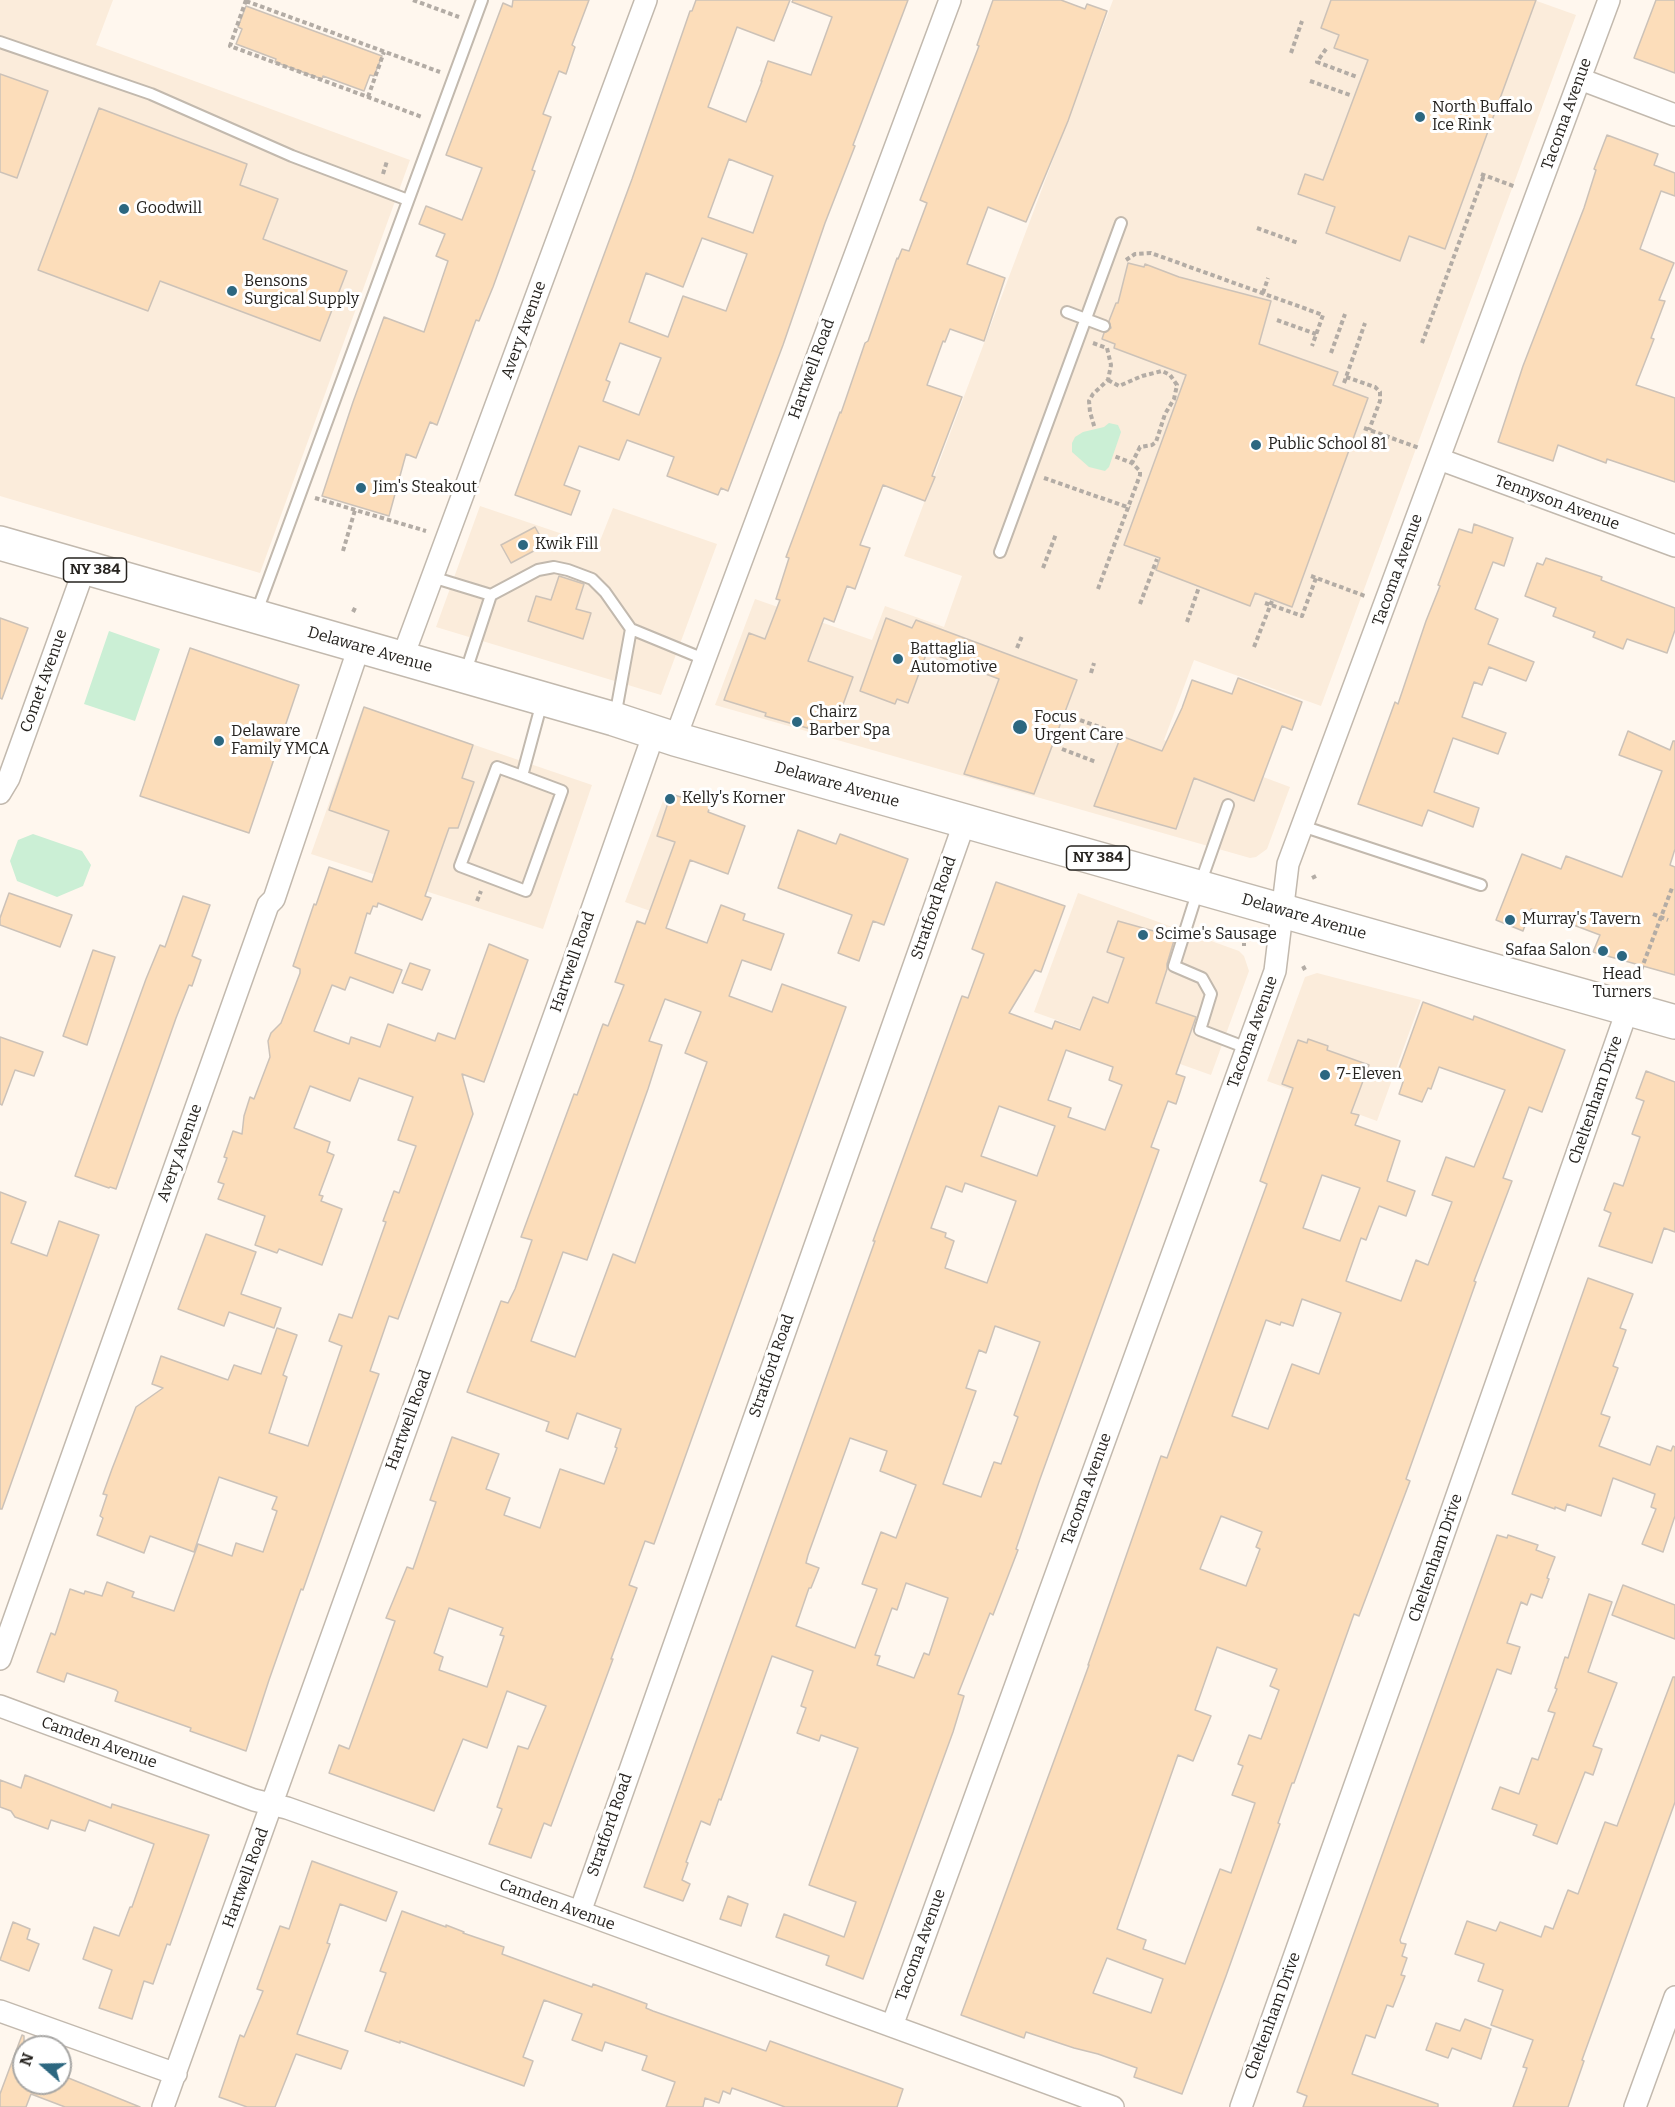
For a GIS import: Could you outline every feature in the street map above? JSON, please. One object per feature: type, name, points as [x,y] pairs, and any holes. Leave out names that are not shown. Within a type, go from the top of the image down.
[{"type":"main road","name":"Delaware Avenue","points":[[0,543],[614,719],[664,736],[1675,1022]]},
{"type":"street","name":"Avery Avenue","points":[[402,659],[646,0]]},
{"type":"street","name":"Hartwell Road","points":[[164,2107],[576,956],[664,736],[704,659],[950,0]]},
{"type":"street","name":"Tacoma Avenue","points":[[892,2026],[1275,971],[1288,864],[1609,0]]},
{"type":"street","points":[[1580,79],[1675,115]]},
{"type":"street","name":"Tennyson Avenue","points":[[1439,459],[1675,546]]},
{"type":"street","name":"Comet Avenue","points":[[3,783],[85,567]]},
{"type":"street","name":"Avery Avenue","points":[[0,1659],[260,927],[268,905],[274,899],[359,647]]},
{"type":"street","name":"Stratford Road","points":[[580,1912],[965,821]]},
{"type":"street","name":"Cheltenham Drive","points":[[1241,2107],[1628,1008]]},
{"type":"street","name":"Camden Avenue","points":[[0,1706],[272,1805],[580,1912],[1113,2107]]},
{"type":"street","points":[[1635,2107],[1675,1997]]},
{"type":"street","points":[[0,2011],[176,2074]]},
{"type":"lane","points":[[255,617],[482,0]]},
{"type":"lane","points":[[0,42],[151,94],[292,156],[408,200]]},
{"type":"lane","points":[[1000,552],[1121,223]]},
{"type":"lane","points":[[1067,312],[1104,326]]},
{"type":"lane","points":[[465,677],[491,595],[538,570],[555,567],[592,579],[631,629],[704,659]]},
{"type":"lane","points":[[432,577],[491,595]]},
{"type":"lane","points":[[614,719],[631,629]]},
{"type":"lane","points":[[522,776],[543,699]]},
{"type":"lane","points":[[497,767],[522,776],[562,791],[526,891],[460,866],[497,767]]},
{"type":"lane","points":[[1228,805],[1198,887],[1174,966],[1202,978],[1211,994],[1200,1030],[1247,1048]]},
{"type":"lane","points":[[1302,826],[1481,885]]},
{"type":"path","points":[[408,111],[230,46],[246,0],[443,74]]},
{"type":"path","points":[[413,0],[463,18]]},
{"type":"path","points":[[1291,53],[1302,21]]},
{"type":"path","points":[[1326,49],[1317,62],[1357,76]]},
{"type":"path","points":[[368,97],[384,52]]},
{"type":"path","points":[[1310,81],[1350,95]]},
{"type":"path","points":[[1422,343],[1483,174],[1524,189]]},
{"type":"path","points":[[1257,228],[1298,243]]},
{"type":"path","points":[[1135,254],[1151,253],[1323,315],[1312,346]]},
{"type":"path","points":[[1263,293],[1268,278]]},
{"type":"path","points":[[1331,353],[1345,314]]},
{"type":"path","points":[[1277,320],[1316,334]]},
{"type":"path","points":[[1344,383],[1365,323]]},
{"type":"path","points":[[1095,429],[1089,401],[1108,380],[1110,360],[1107,348],[1100,345]]},
{"type":"path","points":[[1108,380],[1119,386],[1142,376],[1162,371],[1170,375],[1177,384],[1174,399],[1165,414],[1156,442],[1140,447],[1132,463]]},
{"type":"path","points":[[1346,377],[1375,387],[1380,392],[1380,401],[1367,429],[1419,448]]},
{"type":"path","points":[[1098,589],[1140,475],[1140,471],[1132,463],[1114,456]]},
{"type":"path","points":[[1036,475],[1129,508]]},
{"type":"path","points":[[317,499],[432,533]]},
{"type":"path","points":[[344,551],[355,510]]},
{"type":"path","points":[[1043,568],[1056,534]]},
{"type":"path","points":[[1140,604],[1157,558]]},
{"type":"path","points":[[1254,647],[1269,603],[1302,616],[1314,577],[1385,603]]},
{"type":"path","points":[[1187,622],[1199,587]]},
{"type":"path","points":[[353,612],[356,606]]},
{"type":"path","points":[[1017,648],[1022,636]]},
{"type":"path","points":[[1091,673],[1094,663]]},
{"type":"path","points":[[1066,715],[1108,730]]},
{"type":"path","points":[[1062,750],[1096,762]]},
{"type":"path","points":[[1641,970],[1672,888]]},
{"type":"path","points":[[1653,914],[1668,920]]},
{"type":"shaded area","points":[[0,0],[113,0],[96,45],[410,160],[260,573],[0,496]]},
{"type":"shaded area","points":[[1113,0],[1534,0],[1576,15],[1321,706],[1194,660],[1164,740],[1290,787],[1267,849],[1256,857],[1250,858],[715,705],[755,599],[872,640],[885,606],[944,627],[962,576],[904,556]]},
{"type":"shaded area","points":[[480,506],[598,546],[613,508],[717,544],[661,695],[436,627]]},
{"type":"shaded area","points":[[363,707],[592,785],[543,929],[311,854]]},
{"type":"shaded area","points":[[666,793],[712,806],[670,918],[625,902]]},
{"type":"shaded area","points":[[1078,893],[1239,951],[1244,956],[1249,971],[1211,1075],[1034,1012]]},
{"type":"shaded area","points":[[1317,973],[1421,1000],[1377,1121],[1267,1081],[1305,977]]},
{"type":"green space","points":[[1109,423],[1118,425],[1121,432],[1109,467],[1105,471],[1089,467],[1072,452],[1072,443],[1075,437],[1083,432],[1104,427]]},
{"type":"green space","points":[[109,631],[160,649],[135,721],[84,704]]},
{"type":"green space","points":[[33,834],[82,851],[91,865],[83,886],[57,897],[17,881],[10,861],[18,840]]},
{"type":"building","points":[[513,0],[589,0],[572,45],[575,47],[566,74],[559,71],[543,114],[551,117],[532,170],[535,171],[493,287],[479,321],[476,320],[437,425],[430,422],[416,458],[406,454],[389,516],[322,496],[384,317],[424,332],[448,261],[436,256],[445,234],[419,224],[426,206],[462,220],[482,168],[446,155],[503,3],[512,7]]},
{"type":"building","points":[[696,0],[790,0],[774,41],[737,27],[708,107],[746,122],[768,61],[811,75],[832,17],[792,2],[793,0],[908,0],[728,491],[721,488],[718,495],[667,476],[674,457],[627,440],[619,460],[579,446],[564,485],[580,491],[571,515],[515,495],[632,179],[690,11]],"holes":[[[729,159],[773,176],[753,233],[708,217]],[[702,238],[747,254],[726,311],[683,296],[668,337],[629,322],[646,273],[683,287]],[[620,343],[661,358],[639,415],[603,401],[610,382],[606,380]]]},
{"type":"building","points":[[993,0],[1061,0],[1085,9],[1087,4],[1107,11],[1068,121],[1026,222],[988,207],[982,223],[967,264],[1005,278],[984,341],[950,329],[945,342],[943,341],[927,385],[962,397],[925,501],[883,485],[860,545],[870,548],[855,589],[847,586],[834,622],[824,618],[808,661],[853,677],[832,735],[765,716],[766,713],[724,700],[749,633],[765,639],[780,600],[776,599],[789,558],[786,557],[897,258],[902,249],[909,251],[927,203],[920,200],[979,46],[977,45]]},
{"type":"building","name":"North Buffalo Ice Rink","points":[[1331,0],[1536,0],[1445,249],[1409,236],[1400,261],[1326,233],[1335,207],[1298,194],[1305,174],[1323,180],[1368,60],[1334,48],[1339,35],[1321,28]]},
{"type":"building","points":[[1656,0],[1675,0],[1675,73],[1634,58]]},
{"type":"building","points":[[246,6],[382,56],[374,76],[370,75],[364,91],[275,62],[276,59],[236,44],[242,29],[238,27]]},
{"type":"building","points":[[0,74],[48,91],[17,178],[0,172]]},
{"type":"building","points":[[99,108],[247,164],[240,185],[278,199],[263,239],[347,271],[320,341],[160,281],[148,311],[38,270]]},
{"type":"building","points":[[1607,135],[1658,154],[1654,165],[1675,173],[1675,196],[1661,191],[1640,249],[1674,263],[1659,300],[1665,301],[1651,338],[1654,339],[1636,385],[1675,398],[1675,482],[1607,459],[1606,463],[1558,445],[1553,461],[1498,442],[1523,366],[1584,208],[1596,170],[1594,169]]},
{"type":"building","name":"Public School 81","points":[[1128,263],[1144,267],[1145,264],[1179,277],[1271,301],[1259,344],[1338,372],[1333,385],[1368,398],[1292,607],[1255,593],[1250,606],[1156,570],[1160,558],[1124,545],[1186,375],[1114,348],[1115,344],[1102,339],[1104,333],[1111,328],[1109,321],[1118,303]]},
{"type":"building","points":[[1474,524],[1513,538],[1504,566],[1493,562],[1475,609],[1498,619],[1488,644],[1534,662],[1526,681],[1489,667],[1482,685],[1474,682],[1462,717],[1506,733],[1498,754],[1453,738],[1434,792],[1479,808],[1473,827],[1428,810],[1422,826],[1358,804],[1395,702],[1398,704],[1459,529],[1472,533]]},
{"type":"building","name":"Kwik Fill","points":[[535,527],[545,545],[511,563],[501,545]]},
{"type":"building","points":[[1546,558],[1602,577],[1601,580],[1675,608],[1675,630],[1667,653],[1627,639],[1623,649],[1593,637],[1595,632],[1553,616],[1556,608],[1525,596],[1537,563],[1543,565]]},
{"type":"building","name":"Kwik Fill","points":[[559,576],[584,584],[576,609],[591,613],[583,639],[528,621],[536,596],[551,600]]},
{"type":"building","points":[[0,618],[28,628],[2,699],[0,698]]},
{"type":"building","name":"Focus Urgent Care","points":[[886,618],[912,628],[916,620],[1077,680],[1034,794],[964,774],[999,679],[927,652],[908,703],[897,699],[895,704],[860,691]]},
{"type":"building","name":"Delaware Family YMCA","points":[[190,648],[299,685],[249,833],[140,796]]},
{"type":"building","points":[[1238,678],[1302,702],[1292,730],[1282,726],[1254,801],[1194,778],[1176,829],[1094,806],[1121,736],[1162,751],[1192,680],[1232,694]]},
{"type":"building","points":[[364,707],[473,745],[462,778],[474,782],[458,828],[449,828],[425,896],[431,898],[422,920],[378,903],[377,907],[373,906],[370,914],[367,913],[355,953],[402,970],[393,993],[350,977],[345,990],[332,985],[314,1031],[349,1044],[351,1037],[380,1047],[388,1024],[435,1041],[438,1033],[455,1039],[489,944],[528,960],[484,1082],[462,1074],[473,1114],[398,1319],[389,1316],[370,1371],[379,1374],[303,1590],[301,1589],[246,1751],[190,1731],[191,1728],[115,1701],[118,1692],[116,1690],[67,1673],[64,1682],[37,1672],[51,1633],[55,1635],[70,1589],[84,1594],[85,1591],[102,1596],[107,1582],[134,1592],[132,1597],[174,1611],[198,1544],[232,1556],[236,1543],[263,1552],[277,1511],[272,1509],[277,1497],[219,1477],[194,1552],[150,1536],[144,1553],[97,1535],[107,1495],[103,1494],[112,1469],[136,1407],[163,1388],[152,1384],[161,1356],[228,1380],[234,1365],[261,1374],[277,1328],[297,1335],[283,1375],[287,1377],[269,1433],[308,1446],[342,1346],[329,1341],[339,1314],[352,1318],[386,1222],[383,1221],[394,1191],[399,1193],[416,1146],[398,1140],[413,1097],[359,1078],[350,1101],[310,1086],[294,1128],[330,1142],[327,1152],[334,1155],[319,1195],[323,1196],[321,1201],[342,1209],[322,1265],[279,1249],[277,1253],[255,1245],[265,1216],[218,1199],[224,1184],[218,1182],[227,1158],[224,1157],[233,1131],[242,1134],[244,1116],[250,1097],[254,1099],[270,1057],[268,1041],[271,1033],[281,1023],[300,973],[300,969],[293,966],[329,867],[372,882],[389,831],[329,810]]},
{"type":"building","points":[[1628,731],[1670,750],[1675,741],[1675,849],[1670,865],[1675,867],[1675,975],[1593,952],[1600,935],[1531,909],[1523,931],[1496,920],[1522,854],[1561,869],[1566,856],[1622,877],[1662,771],[1619,755]]},
{"type":"building","points":[[671,794],[710,806],[708,812],[745,826],[728,874],[690,860],[666,928],[707,943],[721,905],[745,914],[743,920],[784,934],[771,970],[742,960],[729,996],[772,1012],[782,984],[846,1007],[654,1544],[645,1541],[629,1585],[637,1588],[611,1659],[613,1659],[551,1826],[544,1823],[531,1858],[489,1844],[502,1809],[497,1807],[518,1746],[528,1749],[546,1706],[507,1691],[487,1748],[463,1739],[434,1811],[329,1773],[339,1745],[349,1749],[395,1621],[386,1618],[407,1567],[413,1569],[436,1502],[430,1500],[452,1437],[499,1454],[486,1489],[510,1498],[504,1515],[540,1528],[560,1469],[604,1484],[617,1448],[615,1447],[621,1429],[577,1413],[568,1439],[546,1431],[549,1422],[467,1392],[501,1301],[508,1303],[515,1289],[532,1240],[521,1237],[574,1094],[577,1095],[603,1024],[608,1026],[624,985],[615,982],[637,921],[645,924],[675,842],[657,836]],"holes":[[[665,999],[701,1012],[685,1053],[707,1062],[635,1263],[613,1254],[575,1357],[531,1341],[563,1252],[587,1260],[662,1045],[649,1041]],[[449,1608],[503,1628],[500,1635],[504,1636],[487,1687],[439,1670],[443,1657],[434,1653]]]},
{"type":"building","points":[[798,830],[836,844],[840,834],[908,859],[884,925],[873,921],[859,961],[838,953],[852,915],[778,888]]},
{"type":"building","points":[[996,882],[1065,906],[1041,972],[1035,970],[1009,1013],[1052,1029],[1055,1021],[1080,1030],[1093,997],[1108,1003],[1124,958],[1107,952],[1118,921],[1175,937],[1156,1003],[1196,1017],[1176,1074],[1185,1077],[1176,1104],[1168,1101],[1151,1147],[1159,1150],[1040,1479],[1016,1549],[1018,1550],[993,1615],[990,1613],[958,1694],[964,1696],[953,1732],[863,1979],[826,1965],[829,1956],[776,1937],[784,1914],[844,1937],[856,1902],[809,1885],[858,1748],[821,1735],[819,1741],[797,1733],[806,1708],[801,1706],[813,1671],[772,1656],[721,1800],[719,1799],[710,1825],[701,1821],[686,1862],[688,1863],[682,1880],[690,1884],[683,1901],[644,1887],[962,996],[968,998],[984,954],[972,949]],"holes":[[[1066,1050],[1113,1067],[1109,1080],[1122,1085],[1105,1130],[1068,1117],[1071,1108],[1048,1100]],[[999,1106],[1055,1126],[1037,1176],[981,1156]],[[965,1183],[1016,1201],[987,1283],[945,1268],[954,1241],[945,1237],[946,1233],[931,1228],[946,1186],[962,1192]],[[995,1326],[1040,1342],[1014,1415],[1018,1417],[1001,1464],[994,1462],[981,1497],[943,1484],[976,1391],[966,1388],[979,1350],[986,1353]],[[850,1438],[887,1451],[880,1471],[916,1485],[896,1538],[881,1532],[862,1584],[877,1589],[855,1648],[796,1626],[809,1588],[819,1568],[806,1563]],[[906,1583],[948,1598],[929,1655],[924,1653],[914,1678],[877,1665],[880,1656],[875,1655],[892,1608],[897,1610]]]},
{"type":"building","points":[[9,893],[72,915],[60,947],[0,925],[0,918]]},
{"type":"building","points":[[183,896],[210,905],[192,956],[201,960],[192,986],[189,985],[176,1018],[116,1189],[109,1188],[75,1176],[146,979],[160,945],[165,947]]},
{"type":"building","points":[[93,950],[115,957],[87,1045],[63,1036]]},
{"type":"building","points":[[410,963],[430,970],[422,990],[402,983]]},
{"type":"building","points":[[1423,1002],[1473,1020],[1474,1016],[1565,1050],[1542,1112],[1529,1107],[1503,1178],[1512,1181],[1474,1281],[1476,1282],[1406,1479],[1410,1481],[1359,1616],[1354,1614],[1182,2094],[1134,2077],[1137,2068],[1098,2054],[1026,2032],[1024,2038],[961,2015],[1089,1665],[1161,1456],[1167,1458],[1267,1184],[1260,1181],[1293,1088],[1282,1084],[1298,1040],[1307,1043],[1308,1039],[1328,1046],[1327,1050],[1369,1065],[1351,1113],[1359,1115],[1355,1125],[1400,1141],[1387,1181],[1415,1191],[1406,1216],[1379,1206],[1366,1240],[1361,1238],[1346,1281],[1401,1301],[1416,1260],[1428,1265],[1452,1202],[1432,1195],[1446,1157],[1474,1167],[1505,1090],[1439,1067],[1431,1089],[1428,1088],[1422,1102],[1399,1094],[1404,1079],[1396,1077]],"holes":[[[1322,1175],[1360,1188],[1340,1241],[1303,1228]],[[1302,1299],[1341,1313],[1319,1374],[1292,1364],[1268,1429],[1232,1416],[1266,1320],[1280,1325],[1281,1322],[1293,1326]],[[1221,1516],[1262,1532],[1256,1547],[1260,1549],[1246,1586],[1200,1569]],[[1217,1647],[1277,1669],[1270,1686],[1279,1690],[1261,1739],[1249,1735],[1238,1764],[1243,1766],[1232,1795],[1255,1803],[1231,1873],[1220,1869],[1185,1964],[1143,1949],[1146,1940],[1117,1929],[1178,1755],[1193,1761],[1211,1716],[1195,1710]],[[1107,1958],[1163,1979],[1151,2013],[1093,1993]]]},
{"type":"building","points":[[0,1037],[43,1052],[34,1076],[15,1070],[2,1105],[0,1104]]},
{"type":"building","points":[[1646,1071],[1675,1082],[1675,1232],[1664,1228],[1652,1263],[1599,1246],[1611,1213],[1604,1210],[1614,1183],[1623,1186],[1640,1137],[1632,1134],[1644,1101],[1636,1098]]},
{"type":"building","points":[[0,1192],[26,1202],[11,1243],[47,1256],[59,1221],[99,1235],[2,1509],[0,1509]]},
{"type":"building","points":[[206,1234],[256,1252],[241,1294],[281,1308],[274,1328],[229,1312],[224,1326],[178,1309]]},
{"type":"building","points":[[1588,1278],[1633,1294],[1620,1328],[1626,1330],[1613,1366],[1618,1368],[1601,1414],[1610,1417],[1599,1446],[1650,1465],[1657,1446],[1671,1451],[1673,1446],[1675,1447],[1675,1516],[1663,1552],[1642,1544],[1656,1509],[1651,1507],[1655,1494],[1613,1478],[1601,1516],[1567,1504],[1565,1511],[1555,1507],[1555,1509],[1512,1494]]},
{"type":"building","points":[[1497,1535],[1507,1538],[1508,1535],[1538,1545],[1536,1550],[1555,1557],[1542,1598],[1531,1594],[1527,1605],[1521,1602],[1507,1643],[1520,1647],[1511,1674],[1497,1669],[1400,1940],[1401,1943],[1406,1944],[1402,1956],[1407,1958],[1401,1975],[1405,1976],[1393,2007],[1387,2005],[1375,2038],[1366,2035],[1352,2074],[1438,2104],[1438,2107],[1303,2107],[1307,2096],[1297,2092]]},
{"type":"building","points":[[1623,1585],[1675,1605],[1675,1639],[1612,1615]]},
{"type":"building","points":[[1589,1594],[1612,1602],[1588,1672],[1617,1683],[1593,1746],[1602,1749],[1593,1775],[1585,1772],[1557,1844],[1533,1835],[1537,1825],[1492,1809],[1500,1787],[1519,1794],[1532,1758],[1538,1760],[1555,1713],[1548,1711],[1557,1689],[1555,1688],[1565,1657],[1568,1658]]},
{"type":"building","points":[[1673,1677],[1675,1677],[1675,1802],[1582,2060],[1584,2061],[1568,2107],[1513,2107],[1527,2068],[1523,2067],[1533,2040],[1491,2025],[1503,1990],[1478,1981],[1484,1964],[1455,1954],[1467,1921],[1496,1931],[1500,1922],[1541,1937],[1545,1926],[1553,1929],[1568,1890],[1578,1894],[1605,1822],[1617,1826]]},
{"type":"building","points":[[25,1775],[111,1808],[112,1804],[209,1835],[170,1945],[167,1944],[153,1984],[144,1981],[132,2019],[99,2008],[112,1970],[83,1959],[94,1927],[119,1936],[130,1907],[132,1907],[154,1844],[89,1820],[85,1831],[51,1820],[48,1829],[15,1817],[11,1811],[0,1807],[0,1780],[21,1788]]},
{"type":"building","points":[[312,1861],[397,1892],[386,1921],[340,1904],[327,1943],[330,1944],[297,2034],[348,2051],[341,2069],[296,2054],[275,2107],[247,2107],[219,2097],[240,2035],[244,2037],[263,1991],[257,1989],[280,1926],[289,1929]]},
{"type":"building","points":[[728,1896],[748,1904],[741,1926],[720,1919]]},
{"type":"building","points":[[402,1911],[504,1947],[502,1954],[592,1987],[593,1984],[647,2004],[646,2008],[653,2011],[766,2051],[770,2041],[903,2089],[897,2107],[785,2107],[732,2088],[730,2094],[723,2091],[719,2103],[705,2098],[703,2107],[666,2107],[675,2082],[642,2070],[647,2056],[605,2042],[602,2051],[572,2040],[582,2014],[544,2000],[523,2057],[533,2061],[524,2086],[400,2041],[400,2043],[365,2031],[386,1973],[380,1971]]},
{"type":"building","points":[[13,1922],[30,1929],[27,1939],[39,1944],[29,1971],[0,1960]]},
{"type":"building","points":[[1465,2019],[1491,2029],[1481,2059],[1452,2048],[1448,2058],[1426,2050],[1436,2023],[1460,2031]]},
{"type":"building","points":[[12,2062],[12,2095],[31,2095],[26,2107],[0,2107],[0,2094]]},
{"type":"building","points":[[72,2079],[140,2107],[65,2107],[34,2095],[72,2095]]},
{"type":"place","name":"North Buffalo Ice Rink","points":[[1420,117]]},
{"type":"place","name":"Goodwill","points":[[124,209]]},
{"type":"place","name":"Bensons Surgical Supply","points":[[232,291]]},
{"type":"place","name":"Public School 81","points":[[1256,445]]},
{"type":"place","name":"Jim's Steakout","points":[[361,488]]},
{"type":"place","name":"Kwik Fill","points":[[523,545]]},
{"type":"place","name":"Battaglia Automotive","points":[[898,659]]},
{"type":"place","name":"Chairz Barber Spa","points":[[797,722]]},
{"type":"place","name":"Focus Urgent Care","points":[[1020,727]]},
{"type":"place","name":"Delaware Family YMCA","points":[[219,741]]},
{"type":"place","name":"Kelly's Korner","points":[[670,799]]},
{"type":"place","name":"Murray's Tavern","points":[[1510,920]]},
{"type":"place","name":"Scime's Sausage","points":[[1143,935]]},
{"type":"place","name":"Safaa Salon","points":[[1603,951]]},
{"type":"place","name":"Head Turners","points":[[1622,956]]},
{"type":"place","name":"7-Eleven","points":[[1325,1075]]}]
